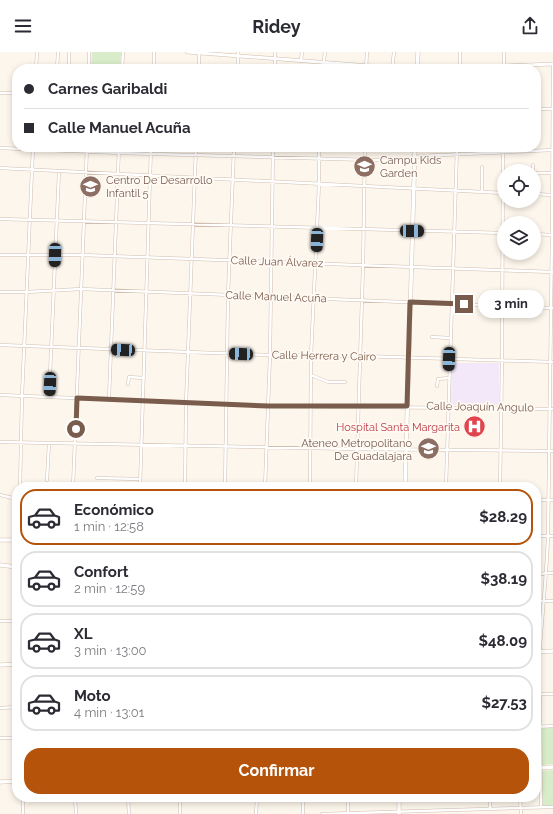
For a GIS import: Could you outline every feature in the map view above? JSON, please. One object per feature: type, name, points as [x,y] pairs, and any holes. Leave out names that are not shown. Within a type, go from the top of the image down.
[{"type":"main road","points":[[417,64],[418,52]]},
{"type":"main road","points":[[404,482],[414,152]]},
{"type":"main road","points":[[0,540],[12,540]]},
{"type":"main road","points":[[0,566],[12,566]]},
{"type":"main road","points":[[541,652],[553,651]]},
{"type":"main road","points":[[0,665],[12,664]]},
{"type":"main road","points":[[541,768],[553,767]]},
{"type":"main road","points":[[0,782],[12,782]]},
{"type":"main road","points":[[399,802],[399,813]]},
{"type":"street","points":[[36,64],[37,52]]},
{"type":"street","points":[[57,64],[58,52]]},
{"type":"street","points":[[69,52],[69,64]]},
{"type":"street","points":[[89,52],[89,64]]},
{"type":"street","points":[[122,64],[123,52]]},
{"type":"street","points":[[154,52],[154,64]]},
{"type":"street","points":[[187,52],[332,64]]},
{"type":"street","points":[[199,52],[199,64]]},
{"type":"street","points":[[238,52],[238,64]]},
{"type":"street","points":[[275,52],[275,64]]},
{"type":"street","points":[[301,61],[302,52]]},
{"type":"street","points":[[324,63],[325,52]]},
{"type":"street","points":[[366,64],[367,52]]},
{"type":"street","points":[[392,64],[394,52]]},
{"type":"street","points":[[460,52],[460,64]]},
{"type":"street","points":[[504,52],[504,64]]},
{"type":"street","points":[[541,65],[553,64],[552,362],[548,536],[544,601],[541,623]]},
{"type":"street","points":[[0,93],[12,94]]},
{"type":"street","points":[[541,109],[553,109]]},
{"type":"street","points":[[0,148],[12,148]]},
{"type":"street","points":[[541,150],[553,150]]},
{"type":"street","points":[[20,482],[22,396],[33,152]]},
{"type":"street","points":[[74,482],[78,348],[87,152],[406,161],[420,156],[503,152],[503,164]]},
{"type":"street","points":[[225,482],[228,295],[234,152]]},
{"type":"street","points":[[265,482],[270,355],[273,152]]},
{"type":"street","points":[[310,482],[311,375],[318,228],[319,152]]},
{"type":"street","points":[[356,482],[365,152]]},
{"type":"street","points":[[109,399],[119,153]]},
{"type":"street","points":[[97,478],[140,479],[151,154]]},
{"type":"street","points":[[446,482],[449,359],[457,154]]},
{"type":"street","points":[[185,482],[186,403],[196,155]]},
{"type":"street","points":[[482,167],[482,192]]},
{"type":"street","points":[[0,168],[497,193]]},
{"type":"street","points":[[49,397],[59,171]]},
{"type":"street","points":[[541,172],[552,173]]},
{"type":"street","points":[[541,194],[553,195]]},
{"type":"street","points":[[0,219],[497,233]]},
{"type":"street","points":[[541,234],[553,235]]},
{"type":"street","name":"Calle Juan Álvarez","points":[[0,255],[116,256],[552,272]]},
{"type":"street","points":[[500,482],[503,260]]},
{"type":"street","name":"Calle Manuel Acuña","points":[[0,292],[81,289],[552,308]]},
{"type":"street","points":[[432,337],[450,338]]},
{"type":"street","name":"Calle Herrera y Cairo","points":[[0,345],[227,354],[360,356],[552,362]]},
{"type":"street","points":[[311,375],[328,382],[345,382]]},
{"type":"street","points":[[128,384],[129,377],[144,378]]},
{"type":"street","points":[[437,386],[438,379],[449,378]]},
{"type":"street","name":"Calle Joaquín Angulo","points":[[0,395],[268,406],[551,408]]},
{"type":"street","points":[[0,442],[406,450],[553,450]]},
{"type":"street","points":[[47,480],[49,443]]},
{"type":"street","points":[[0,495],[12,498]]},
{"type":"street","points":[[541,500],[553,500]]},
{"type":"street","points":[[541,536],[553,536]]},
{"type":"street","points":[[541,574],[553,573]]},
{"type":"street","points":[[544,601],[553,601]]},
{"type":"street","points":[[0,621],[12,621]]},
{"type":"street","points":[[541,694],[553,694]]},
{"type":"street","points":[[0,708],[12,707]]},
{"type":"street","points":[[541,807],[541,727],[553,726]]},
{"type":"street","points":[[0,738],[12,738]]},
{"type":"street","points":[[23,802],[23,814]]},
{"type":"street","points":[[75,802],[76,814]]},
{"type":"street","points":[[128,802],[129,814]]},
{"type":"street","points":[[180,802],[180,814]]},
{"type":"street","points":[[256,814],[257,802]]},
{"type":"street","points":[[303,802],[303,814]]},
{"type":"street","points":[[348,802],[348,813]]},
{"type":"street","points":[[490,802],[490,809]]},
{"type":"street","points":[[520,802],[521,814]]},
{"type":"street","points":[[322,814],[399,813],[553,807]]},
{"type":"shaded area","points":[[452,363],[499,363],[499,405],[451,405]]},
{"type":"green space","points":[[92,52],[121,52],[120,64],[91,64]]},
{"type":"green space","points":[[541,728],[553,728],[553,764],[541,765]]},
{"type":"green space","points":[[553,770],[553,806],[541,806],[541,771]]},
{"type":"place","name":"Campu Kids Garden","points":[[364,166]]},
{"type":"place","name":"Centro De Desarrollo Infantil 5","points":[[90,186]]},
{"type":"place","name":"Hospital Santa Margarita","points":[[475,427]]},
{"type":"place","name":"Ateneo Metropolitano De Guadalajara","points":[[428,449]]},
{"type":"route","points":[[76,429],[77,398],[268,406],[407,406],[410,302],[464,304]]}]
